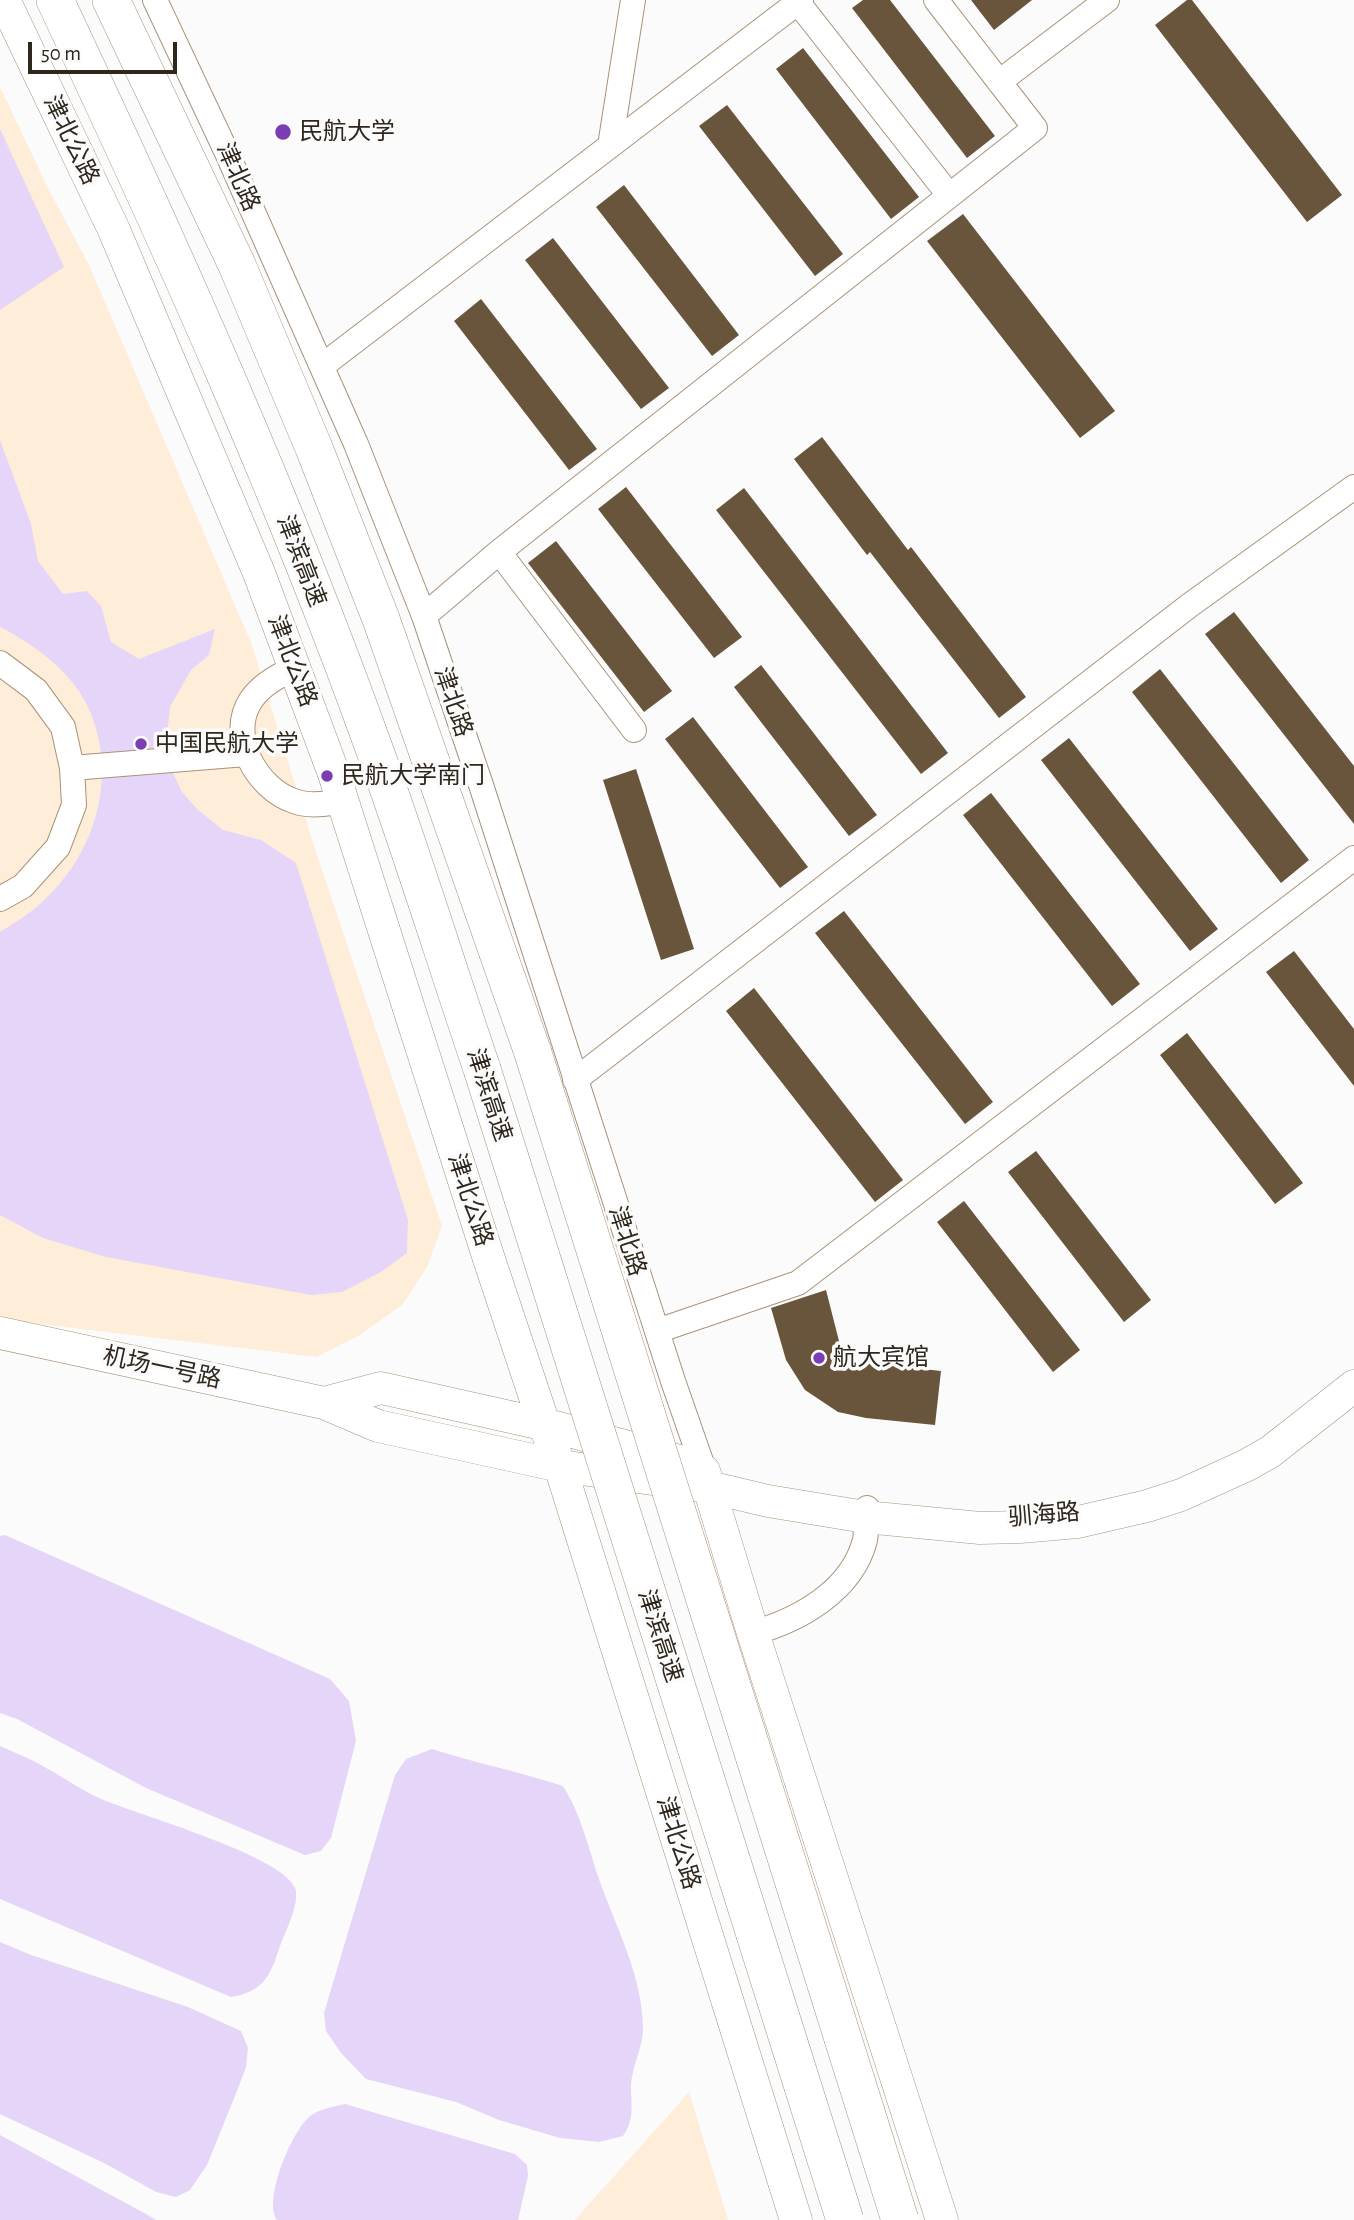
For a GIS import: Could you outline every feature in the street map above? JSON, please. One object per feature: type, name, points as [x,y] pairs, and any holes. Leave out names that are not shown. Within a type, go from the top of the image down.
[{"type":"highway","name":"津滨高速","points":[[55,0],[197,312],[282,511],[375,751],[482,1069],[845,2220]]},
{"type":"highway","points":[[111,0],[237,265],[314,448],[381,620],[533,1053],[900,2220]]},
{"type":"main road","name":"津北公路","points":[[4,0],[144,296],[259,573],[342,801],[550,1426]]},
{"type":"main road","name":"津北公路","points":[[18,0],[125,224],[179,348],[253,531],[340,762],[550,1426],[796,2220]]},
{"type":"main road","name":"机场一号路","points":[[0,1333],[324,1404],[378,1426],[561,1466]]},
{"type":"main road","name":"驯海路","points":[[706,1477],[768,1501],[866,1512],[1009,1520],[1055,1516],[1123,1504],[1180,1485],[1241,1457],[1290,1426],[1354,1375]]},
{"type":"main road","name":"驯海路","points":[[866,1512],[934,1525],[1020,1527],[1078,1521],[1147,1506],[1181,1495],[1245,1466],[1294,1434],[1354,1386]]},
{"type":"main road","name":"机场一号路","points":[[324,1404],[381,1388],[550,1426]]},
{"type":"main road","points":[[550,1426],[706,1477]]},
{"type":"main road","points":[[561,1466],[706,1477]]},
{"type":"main road","points":[[706,1477],[753,1633],[943,2220]]},
{"type":"street","name":"津北路","points":[[155,0],[228,153],[322,366],[424,616],[706,1477]]},
{"type":"street","points":[[610,146],[633,0]]},
{"type":"street","points":[[424,616],[499,552],[1035,128],[936,0]]},
{"type":"street","points":[[999,82],[1107,0]]},
{"type":"street","points":[[322,366],[798,1],[949,195]]},
{"type":"street","points":[[575,1080],[1190,605],[1354,487]]},
{"type":"street","points":[[499,552],[635,730]]},
{"type":"street","points":[[0,663],[36,690],[63,727],[72,768],[74,806],[58,847],[23,886],[0,899]]},
{"type":"street","points":[[295,668],[261,689],[250,701],[242,722],[246,754],[277,794],[297,802],[323,804],[342,801]]},
{"type":"street","points":[[72,768],[246,754]]},
{"type":"street","points":[[657,1331],[798,1283],[1354,858]]},
{"type":"street","points":[[753,1633],[793,1618],[832,1592],[852,1567],[865,1540],[866,1512]]},
{"type":"shaded area","name":"中国民航大学","points":[[0,87],[49,190],[89,265],[252,645],[313,843],[442,1226],[427,1267],[403,1304],[360,1335],[317,1357],[23,1322],[0,1316]]},
{"type":"shaded area","points":[[0,129],[64,267],[0,310]]},
{"type":"shaded area","points":[[0,440],[31,524],[38,561],[63,594],[87,591],[101,606],[111,642],[139,659],[215,629],[209,655],[191,670],[170,707],[167,734],[173,773],[182,792],[197,809],[223,830],[261,840],[296,863],[408,1220],[407,1253],[381,1272],[342,1292],[311,1295],[106,1257],[43,1238],[0,1215],[0,932],[40,904],[76,862],[97,812],[101,758],[97,731],[87,705],[71,680],[38,650],[0,627]]},
{"type":"shaded area","points":[[5,1535],[330,1679],[349,1701],[356,1741],[331,1838],[321,1851],[305,1855],[146,1788],[17,1719],[0,1713],[0,1536]]},
{"type":"shaded area","points":[[0,1746],[99,1798],[236,1849],[284,1875],[295,1888],[296,1901],[276,1959],[263,1982],[242,1995],[231,1997],[0,1899]]},
{"type":"shaded area","points":[[432,1749],[563,1786],[570,1798],[629,1957],[642,2009],[643,2035],[632,2078],[631,2118],[623,2136],[599,2142],[560,2138],[499,2120],[456,2102],[366,2079],[341,2053],[326,2031],[324,2013],[395,1775],[406,1759]]},
{"type":"shaded area","points":[[0,1942],[31,1955],[188,2007],[241,2031],[248,2048],[246,2067],[207,2165],[190,2190],[176,2197],[156,2192],[104,2163],[0,2114]]},
{"type":"shaded area","points":[[689,2092],[728,2220],[575,2220]]},
{"type":"shaded area","points":[[345,2104],[515,2154],[527,2165],[528,2176],[518,2220],[277,2220],[274,2210],[276,2183],[294,2137],[313,2114]]},
{"type":"shaded area","points":[[0,2135],[146,2214],[156,2220],[0,2220]]},
{"type":"building","points":[[863,0],[890,0],[995,136],[967,158],[852,8]]},
{"type":"building","points":[[971,0],[1032,0],[994,30]]},
{"type":"building","points":[[1187,0],[1192,0],[1342,195],[1307,222],[1155,25]]},
{"type":"building","points":[[803,48],[919,197],[891,219],[776,69]]},
{"type":"building","points":[[727,105],[843,254],[815,276],[699,126]]},
{"type":"building","points":[[624,185],[739,335],[712,356],[596,207]]},
{"type":"building","points":[[963,214],[1115,411],[1080,438],[927,241]]},
{"type":"building","points":[[553,238],[669,388],[641,409],[525,260]]},
{"type":"building","points":[[481,299],[597,449],[569,470],[454,321]]},
{"type":"building","points":[[822,437],[908,550],[911,547],[1026,697],[999,718],[870,552],[867,555],[794,459]]},
{"type":"building","points":[[626,487],[742,637],[714,658],[598,509]]},
{"type":"building","points":[[744,488],[948,753],[921,774],[716,510]]},
{"type":"building","points":[[556,541],[672,691],[644,712],[528,563]]},
{"type":"building","points":[[1234,612],[1354,766],[1354,824],[1205,634]]},
{"type":"building","points":[[761,665],[877,815],[849,836],[734,687]]},
{"type":"building","points":[[1160,669],[1309,860],[1281,883],[1132,692]]},
{"type":"building","points":[[693,717],[808,867],[780,888],[665,739]]},
{"type":"building","points":[[1069,738],[1218,929],[1190,951],[1041,760]]},
{"type":"building","points":[[636,769],[694,949],[661,960],[603,780]]},
{"type":"building","points":[[991,793],[1140,984],[1112,1006],[963,815]]},
{"type":"building","points":[[844,911],[993,1102],[965,1124],[815,933]]},
{"type":"building","points":[[1294,951],[1354,1029],[1354,1086],[1266,972]]},
{"type":"building","points":[[754,988],[903,1180],[875,1202],[726,1011]]},
{"type":"building","points":[[1187,1033],[1303,1183],[1275,1204],[1160,1055]]},
{"type":"building","points":[[1036,1151],[1151,1300],[1124,1322],[1008,1172]]},
{"type":"building","points":[[964,1201],[1080,1350],[1053,1372],[937,1222]]},
{"type":"building","name":"航大宾馆","points":[[826,1290],[839,1341],[848,1356],[859,1362],[941,1371],[935,1425],[866,1418],[838,1412],[805,1390],[786,1360],[771,1308]]},
{"type":"place","name":"民航大学","points":[[283,132]]},
{"type":"place","name":"中国民航大学","points":[[141,744]]},
{"type":"place","name":"民航大学南门","points":[[327,776]]},
{"type":"place","name":"航大宾馆","points":[[819,1358]]}]
